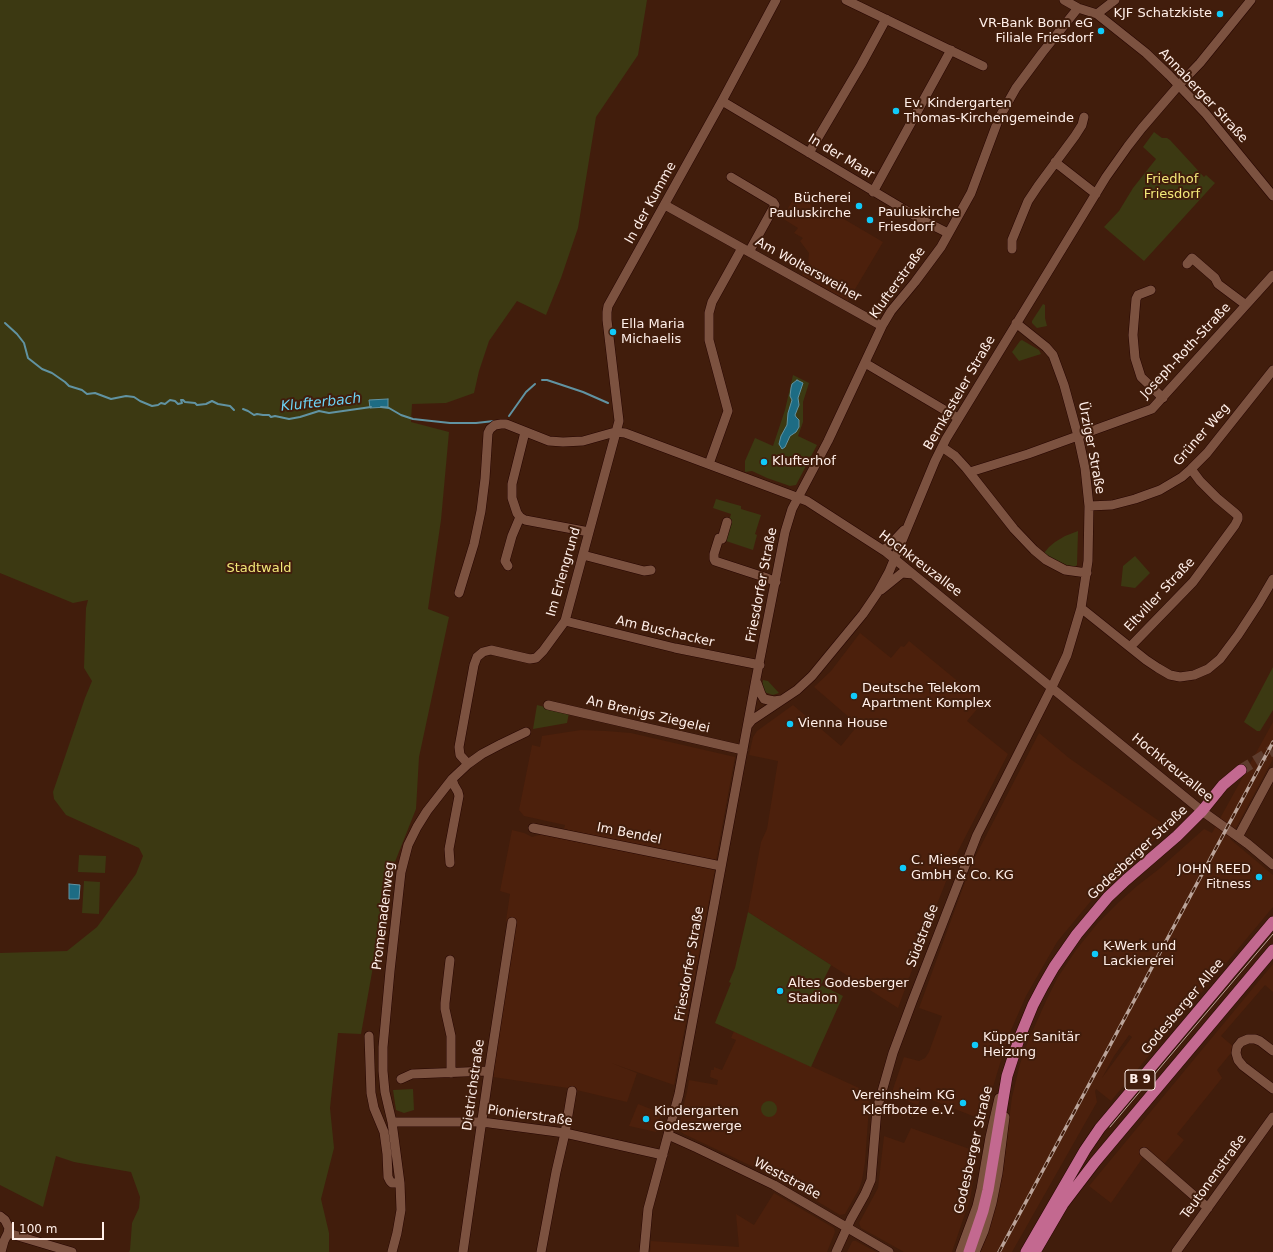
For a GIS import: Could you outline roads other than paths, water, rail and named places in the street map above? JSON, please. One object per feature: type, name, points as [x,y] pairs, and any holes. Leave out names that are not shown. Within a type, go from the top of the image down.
[{"type":"main road","name":"Godesberger Straße","points":[[969,1252],[983,1212],[988,1190],[1007,1076],[1019,1039],[1033,1005],[1050,974],[1065,950],[1090,917],[1108,897],[1177,836],[1202,810],[1223,784],[1241,770]]},
{"type":"main road","name":"Godesberger Allee","points":[[1026,1252],[1085,1150],[1100,1128],[1273,922]]},
{"type":"main road","name":"B 9","points":[[1036,1252],[1063,1204],[1095,1162],[1273,950]]},
{"type":"street","name":"In der Kumme","points":[[615,432],[619,421],[607,312],[612,298],[665,205],[776,0]]},
{"type":"street","points":[[846,0],[983,66]]},
{"type":"street","name":"Annaberger Straße","points":[[1064,0],[1078,8],[1097,14],[1146,53],[1206,114],[1273,196]]},
{"type":"street","points":[[1097,14],[1115,0]]},
{"type":"street","name":"Bernkasteler Straße","points":[[748,724],[812,676],[863,614],[889,572],[942,447],[958,418],[1106,177],[1128,146],[1179,85],[1200,63],[1251,0]]},
{"type":"street","name":"Klufterstraße","points":[[797,498],[828,441],[882,326],[891,311],[937,252],[973,188],[999,118],[1016,88],[1038,57],[1078,8]]},
{"type":"street","points":[[809,153],[861,65],[886,19]]},
{"type":"street","points":[[874,192],[951,50]]},
{"type":"street","name":"In der Maar","points":[[722,101],[874,192],[922,220],[948,233]]},
{"type":"street","points":[[1012,249],[1012,240],[1028,201],[1075,136],[1082,125],[1084,117]]},
{"type":"street","points":[[1055,162],[1096,194]]},
{"type":"street","points":[[731,177],[773,202],[775,205],[745,250]]},
{"type":"street","name":"Am Woltersweiher","points":[[665,205],[882,326]]},
{"type":"street","name":"Am Woltersweiher","points":[[708,464],[728,411],[709,340],[709,322],[712,302],[745,250]]},
{"type":"street","points":[[1187,264],[1192,258],[1215,278],[1218,284],[1246,305]]},
{"type":"street","name":"Joseph-Roth-Straße","points":[[970,472],[1028,454],[1148,411],[1156,406],[1273,275]]},
{"type":"street","points":[[1151,290],[1138,295],[1136,299],[1133,335],[1135,358],[1141,377],[1163,398]]},
{"type":"street","name":"Ürziger Straße","points":[[1016,323],[1046,347],[1053,355],[1066,392],[1078,436],[1085,468],[1089,506],[1089,549],[1087,573],[1081,608],[1067,655],[1052,687]]},
{"type":"street","points":[[865,363],[958,418]]},
{"type":"street","name":"Grüner Weg","points":[[1089,506],[1119,503],[1156,492],[1174,483],[1191,469],[1212,446],[1273,370]]},
{"type":"street","name":"Hochkreuzallee","points":[[459,593],[474,544],[481,511],[488,433],[490,429],[495,425],[504,424],[549,441],[572,442],[590,440],[615,432],[625,432],[812,504],[894,558],[1202,810],[1273,865]]},
{"type":"street","points":[[525,432],[511,491],[515,508],[520,517],[525,520],[589,532]]},
{"type":"street","name":"Im Erlengrund","points":[[468,764],[460,755],[459,747],[474,665],[477,657],[483,652],[491,650],[530,659],[536,658],[565,621],[615,432]]},
{"type":"street","points":[[942,447],[955,456],[970,472],[1005,518],[1034,550],[1046,560],[1065,570],[1087,573]]},
{"type":"street","name":"Eltviller Straße","points":[[1130,647],[1193,582],[1238,519],[1238,516],[1216,498],[1191,469]]},
{"type":"street","name":"Friesdorfer Straße","points":[[644,1252],[648,1209],[679,1094],[686,1060],[756,679],[760,665],[785,532],[797,498]]},
{"type":"street","points":[[508,566],[505,561],[512,536],[520,517]]},
{"type":"street","points":[[727,522],[722,539],[719,538],[714,554],[715,561],[776,582]]},
{"type":"street","points":[[882,550],[889,546],[908,526]]},
{"type":"street","points":[[583,555],[644,571],[651,570]]},
{"type":"street","points":[[878,592],[902,573],[915,574]]},
{"type":"street","points":[[1081,608],[1146,660],[1170,675],[1180,677],[1202,673],[1214,664],[1230,646],[1273,579]]},
{"type":"street","name":"Am Buschacker","points":[[565,621],[675,648],[760,665]]},
{"type":"street","points":[[756,679],[758,688],[764,698],[774,701],[783,699]]},
{"type":"street","name":"Südstraße","points":[[836,1252],[847,1227],[865,1194],[870,1180],[877,1108],[893,1053],[912,1002],[977,835],[1052,687]]},
{"type":"street","name":"An Brenigs Ziegelei","points":[[548,705],[743,750]]},
{"type":"street","name":"Promenadenweg","points":[[392,1252],[397,1233],[400,1210],[400,1183],[392,1122],[385,1092],[383,1047],[401,872],[408,845],[417,827],[452,779],[468,764],[491,748],[526,732]]},
{"type":"street","points":[[1238,837],[1273,772]]},
{"type":"street","points":[[450,863],[449,849],[459,796],[452,779]]},
{"type":"street","name":"Im Bendel","points":[[532,828],[721,866]]},
{"type":"street","name":"Dietrichstraße","points":[[464,1252],[489,1071],[512,922]]},
{"type":"street","points":[[450,960],[445,1003],[451,1032],[451,1073]]},
{"type":"street","points":[[369,1036],[371,1093],[374,1108],[384,1132],[388,1177],[390,1181],[400,1183]]},
{"type":"street","name":"Godesberger Straße","points":[[975,1252],[986,1224],[997,1181],[1007,1102],[1019,1039]]},
{"type":"street","points":[[1273,1051],[1260,1041],[1248,1039],[1241,1042],[1237,1047],[1236,1053],[1238,1060],[1243,1066],[1273,1089]]},
{"type":"street","points":[[371,1072],[383,1071]]},
{"type":"street","points":[[400,1079],[412,1074],[489,1071]]},
{"type":"street","name":"Godesberger Straße","points":[[960,1252],[977,1206],[992,1124],[1007,1076]]},
{"type":"street","points":[[541,1252],[572,1091]]},
{"type":"street","name":"Teutonenstraße","points":[[1176,1252],[1273,1117]]},
{"type":"street","name":"Pionierstraße","points":[[392,1122],[482,1122],[565,1133],[663,1155]]},
{"type":"street","name":"Weststraße","points":[[668,1136],[697,1148],[774,1185],[889,1252]]},
{"type":"street","points":[[1144,1152],[1208,1208]]},
{"type":"street","points":[[0,1216],[7,1222],[8,1233],[1,1252]]},
{"type":"street","points":[[8,1233],[72,1252]]},
{"type":"water","points":[[797,380],[803,383],[798,398],[799,405],[795,415],[799,420],[799,427],[796,432],[790,436],[785,447],[782,449],[779,444],[781,436],[787,425],[788,413],[792,400],[790,396],[791,388],[792,384]]},
{"type":"water","points":[[388,399],[388,407],[370,408],[369,400]]},
{"type":"water","points":[[69,884],[80,885],[79,899],[69,899]]},
{"type":"waterway","name":"Klufterbach","points":[[5,323],[24,343],[28,358],[69,386],[82,390],[87,394],[95,393],[111,399],[126,396],[134,397],[152,406],[161,403],[165,404],[170,400],[175,401],[178,404],[182,403],[181,400],[183,400],[185,402],[195,403],[197,405],[206,404],[212,401],[218,404],[230,406],[234,410]]},
{"type":"waterway","name":"Klufterbach","points":[[542,380],[547,380],[583,392],[608,403]]},
{"type":"waterway","name":"Klufterbach","points":[[509,416],[526,392],[535,384]]},
{"type":"waterway","name":"Klufterbach","points":[[243,409],[254,415],[269,415],[271,417],[275,416],[289,419],[319,411],[329,413],[371,407]]},
{"type":"waterway","name":"Klufterbach","points":[[381,407],[389,408],[401,415],[413,419],[450,423],[494,421]]},
{"type":"tunnel","points":[[1241,770],[1273,750]]},
{"type":"tram line","points":[[1110,1127],[1273,934]]},
{"type":"railway","points":[[999,1252],[1273,742]]},
{"type":"place","name":"KJF Schatzkiste","points":[[1220,14]]},
{"type":"place","name":"VR-Bank Bonn eG Filiale Friesdorf","points":[[1101,31]]},
{"type":"place","name":"Ev. Kindergarten Thomas-Kirchengemeinde","points":[[896,111]]},
{"type":"place","name":"Bücherei Pauluskirche","points":[[859,206]]},
{"type":"place","name":"Pauluskirche Friesdorf","points":[[870,220]]},
{"type":"place","name":"Ella Maria Michaelis","points":[[613,332]]},
{"type":"place","name":"Klufterhof","points":[[764,462]]},
{"type":"place","name":"Deutsche Telekom Apartment Komplex","points":[[854,696]]},
{"type":"place","name":"Vienna House","points":[[790,724]]},
{"type":"place","name":"C. Miesen GmbH & Co. KG","points":[[903,868]]},
{"type":"place","name":"JOHN REED Fitness","points":[[1259,877]]},
{"type":"place","name":"K-Werk und Lackiererei","points":[[1095,954]]},
{"type":"place","name":"Altes Godesberger Stadion","points":[[780,991]]},
{"type":"place","name":"Küpper Sanitär Heizung","points":[[975,1045]]},
{"type":"place","name":"Vereinsheim KG Kleffbotze e.V.","points":[[963,1103]]},
{"type":"place","name":"Kindergarten Godeszwerge","points":[[646,1119]]},
{"type":"park label","name":"Friedhof Friesdorf","points":[[1172,188]]},
{"type":"park label","name":"Stadtwald","points":[[259,569]]}]
